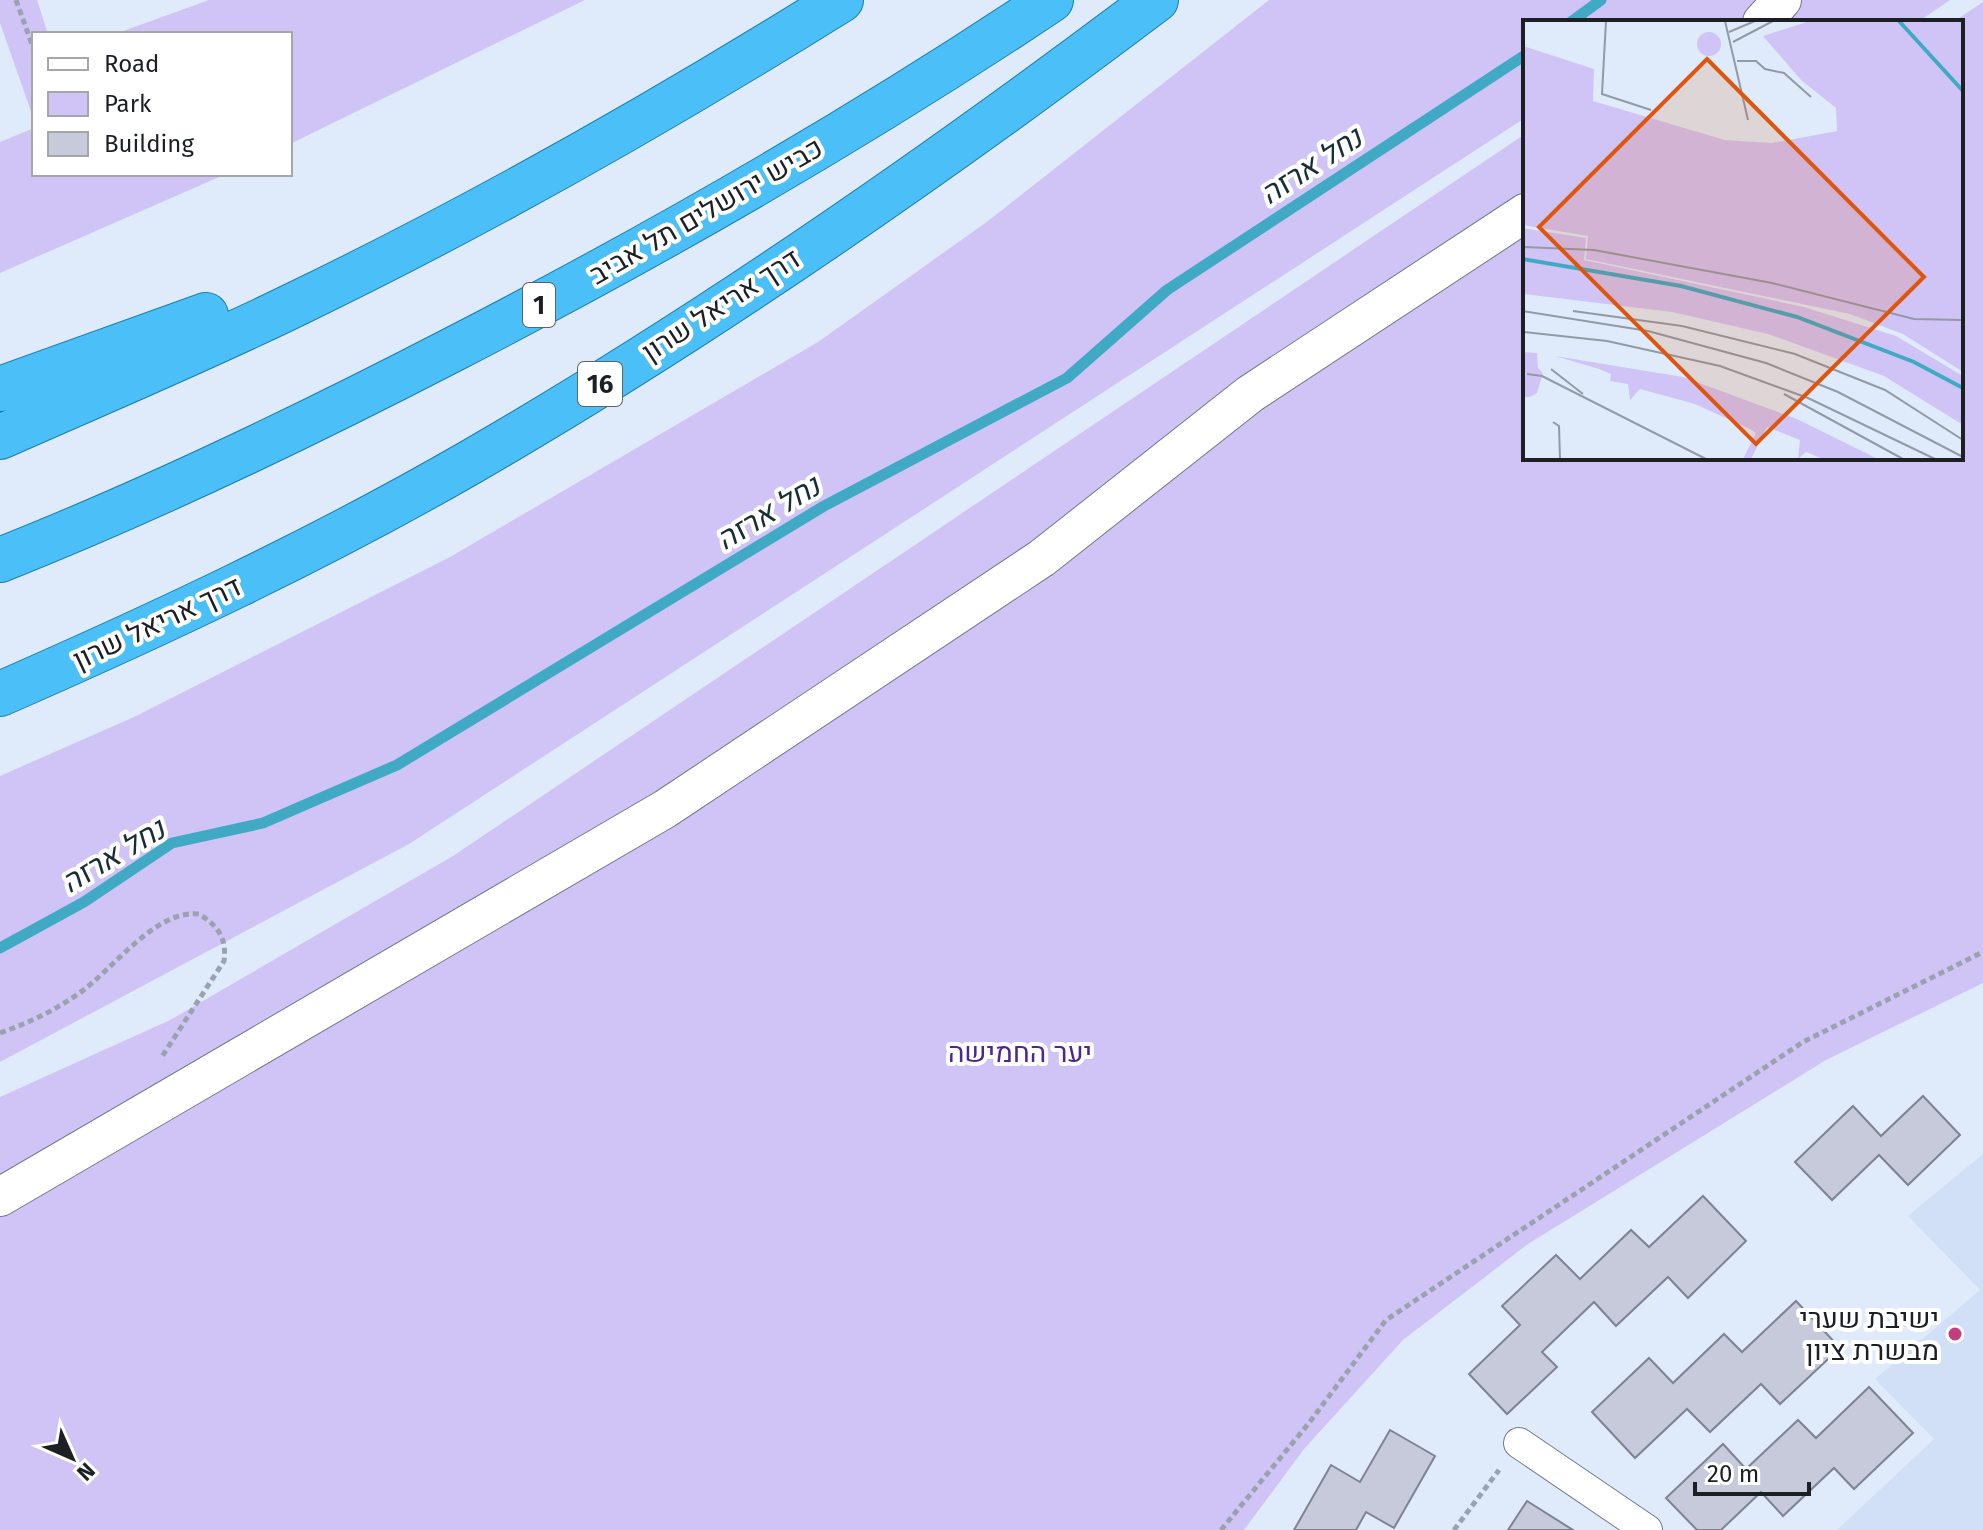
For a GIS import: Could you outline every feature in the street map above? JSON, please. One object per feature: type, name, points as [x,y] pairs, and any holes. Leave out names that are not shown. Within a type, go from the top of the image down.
[{"type":"highway","points":[[0,437],[298,304],[524,187],[841,0]]},
{"type":"highway","name":"כביש ירושלים תל אביב","points":[[0,560],[84,527],[326,415],[580,284],[844,132],[1051,0]]},
{"type":"highway","name":"דרך אריאל שרון","points":[[0,694],[275,567],[390,507],[548,417],[880,200],[1156,0]]},
{"type":"highway","points":[[0,389],[172,330],[422,224],[642,119]]},
{"type":"street","points":[[1764,20],[1782,0]]},
{"type":"street","points":[[0,1197],[665,809],[1042,558],[1250,394],[1523,214]]},
{"type":"street","points":[[1519,1443],[1647,1530]]},
{"type":"path","points":[[16,0],[32,44]]},
{"type":"path","points":[[0,1033],[45,1015],[79,994],[174,916],[199,914],[222,935],[226,948],[224,961],[205,995],[169,1041],[152,1076],[141,1115]]},
{"type":"path","points":[[1221,1530],[1309,1423],[1386,1320],[1803,1042],[1983,952]]},
{"type":"path","points":[[1454,1530],[1519,1443]]},
{"type":"shaded area","name":"ישיבת שערי מבשרת ציון","points":[[1983,1154],[1983,1530],[1837,1530],[1934,1439],[1875,1379],[1980,1290],[1908,1216]]},
{"type":"green space","points":[[0,0],[37,0],[47,32],[32,32],[32,114],[0,23]]},
{"type":"green space","points":[[209,0],[585,0],[292,143],[292,32],[121,32]]},
{"type":"green space","points":[[1269,0],[1950,0],[1921,20],[1523,20],[1523,119],[409,844],[0,1062],[0,776],[134,717],[450,557],[818,342],[988,221]]},
{"type":"green space","name":"יער החמישה","points":[[1983,2],[1983,983],[1826,1060],[1528,1244],[1403,1340],[1304,1449],[1244,1530],[0,1530],[0,1097],[170,1020],[453,856],[1523,135],[1523,460],[1963,460],[1963,20],[1956,20]]},
{"type":"green space","points":[[32,129],[32,176],[221,176],[0,273],[0,142]]},
{"type":"building","points":[[1923,1096],[1960,1135],[1908,1185],[1879,1155],[1832,1200],[1795,1162],[1853,1106],[1881,1136]]},
{"type":"building","points":[[1703,1196],[1746,1241],[1688,1298],[1668,1277],[1616,1326],[1594,1302],[1542,1352],[1557,1367],[1507,1414],[1469,1374],[1520,1325],[1502,1306],[1556,1255],[1580,1279],[1631,1230],[1649,1247]]},
{"type":"building","points":[[1796,1301],[1840,1348],[1780,1404],[1761,1384],[1710,1432],[1687,1409],[1635,1458],[1592,1412],[1649,1358],[1673,1383],[1724,1334],[1742,1352]]},
{"type":"building","points":[[1869,1387],[1913,1433],[1854,1489],[1834,1468],[1783,1516],[1761,1492],[1721,1530],[1697,1530],[1666,1498],[1723,1444],[1746,1469],[1798,1420],[1816,1438]]},
{"type":"building","points":[[1390,1430],[1435,1456],[1394,1528],[1366,1512],[1356,1530],[1294,1530],[1331,1465],[1360,1482]]},
{"type":"building","points":[[1527,1501],[1573,1530],[1508,1530]]},
{"type":"waterway","name":"נחל ארזה","points":[[1574,20],[1601,0]]},
{"type":"waterway","name":"נחל ארזה","points":[[0,948],[84,902],[172,843],[263,823],[397,765],[824,506],[1067,378],[1167,290],[1523,56]]},
{"type":"place","name":"ישיבת שערי מבשרת ציון","points":[[1955,1334]]}]
